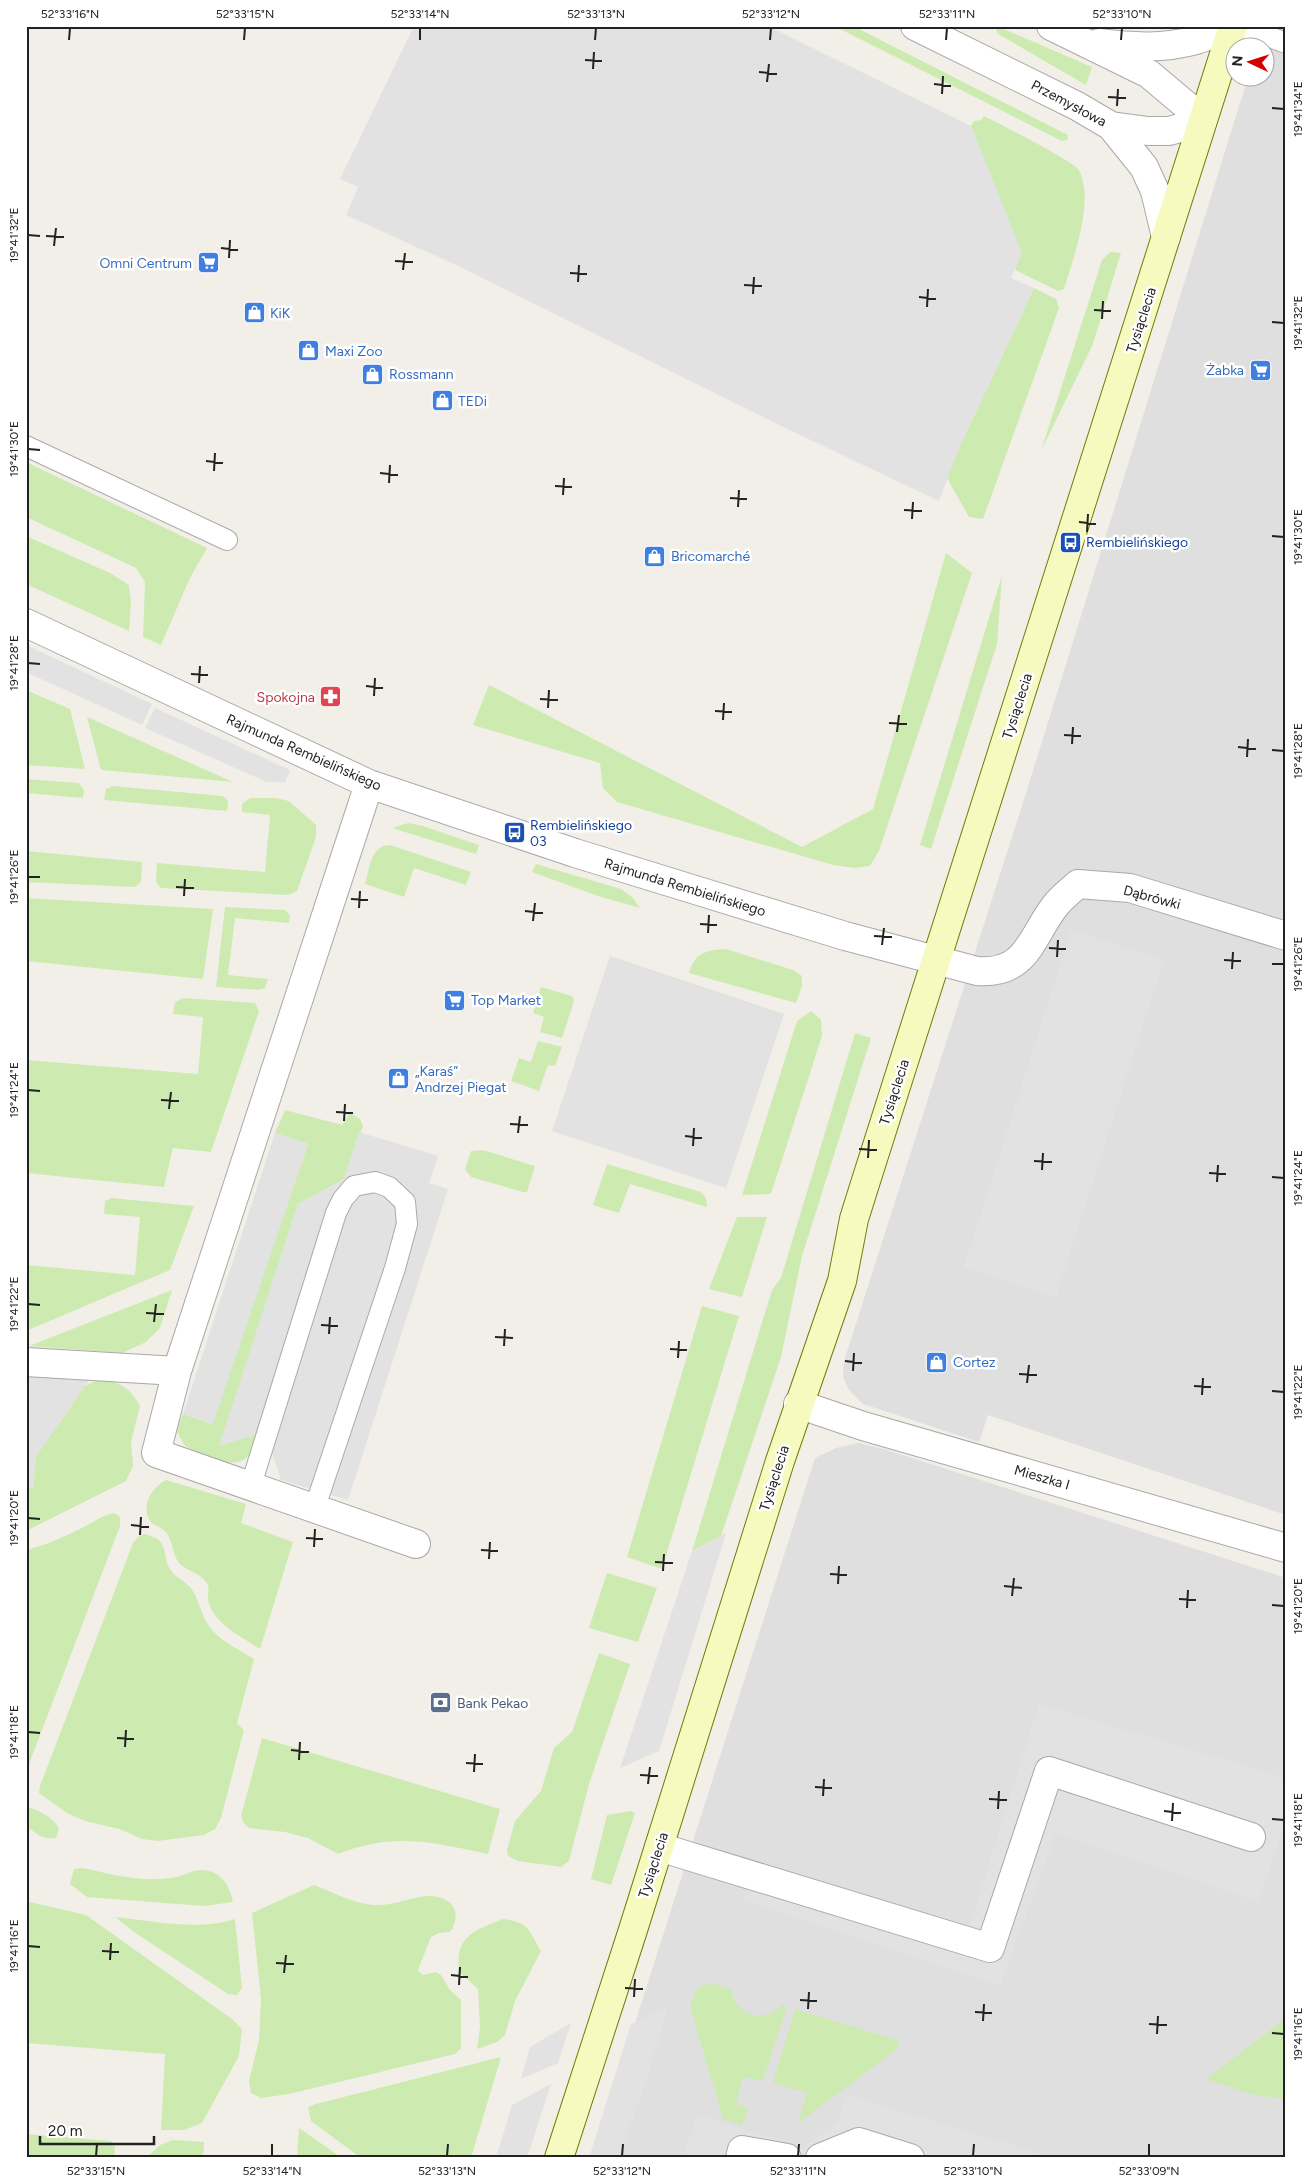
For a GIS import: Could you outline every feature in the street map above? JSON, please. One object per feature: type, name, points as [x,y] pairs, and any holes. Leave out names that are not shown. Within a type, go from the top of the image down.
[{"type":"street","name":"Przemysłowa","points":[[914,26],[1077,106],[1111,126],[1148,131],[1169,131],[1202,122]]},
{"type":"street","points":[[1051,26],[1149,74],[1187,106],[1202,122]]},
{"type":"street","points":[[1083,41],[1143,48],[1168,46],[1198,40],[1228,26]]},
{"type":"street","name":"Tysiąclecia","points":[[559,2158],[798,1404],[842,1281],[854,1219],[1232,26]]},
{"type":"street","points":[[1111,126],[1144,167],[1155,192],[1166,237]]},
{"type":"street","name":"Rajmunda Rembielińskiego","points":[[26,623],[369,784],[584,856],[845,936],[936,960]]},
{"type":"street","points":[[369,784],[177,1371],[156,1454],[416,1544]]},
{"type":"street","name":"Dąbrówki","points":[[936,960],[987,972],[1016,963],[1038,936],[1055,905],[1078,884],[1130,888],[1286,936]]},
{"type":"street","points":[[26,1362],[177,1371]]},
{"type":"street","name":"Mieszka I","points":[[798,1404],[862,1426],[1286,1548]]},
{"type":"street","points":[[659,1847],[990,1948],[1049,1771],[1250,1837]]},
{"type":"street","points":[[820,2158],[859,2142],[910,2158]]},
{"type":"street","points":[[740,2158],[742,2150],[787,2158]]},
{"type":"lane","points":[[1240,26],[1286,43]]},
{"type":"lane","points":[[26,446],[227,540]]},
{"type":"lane","points":[[250,1488],[336,1213],[343,1199],[354,1186],[375,1182],[389,1187],[404,1202],[407,1224],[395,1268],[314,1510]]},
{"type":"shaded area","points":[[414,26],[768,26],[971,126],[1022,253],[1011,278],[1034,288],[959,448],[939,501],[777,424],[456,265],[346,215],[358,187],[340,179]]},
{"type":"shaded area","points":[[1266,26],[1286,26],[1286,1515],[988,1415],[979,1442],[863,1404],[849,1390],[843,1377],[844,1361],[1027,790],[1245,88],[1274,88],[1274,38],[1261,38]]},
{"type":"shaded area","points":[[26,645],[152,704],[142,725],[26,672]]},
{"type":"shaded area","points":[[155,708],[290,770],[285,782],[267,782],[145,728]]},
{"type":"shaded area","points":[[1071,930],[1164,960],[1056,1297],[964,1267]]},
{"type":"shaded area","points":[[610,956],[784,1014],[726,1188],[552,1131]]},
{"type":"shaded area","points":[[359,1132],[438,1156],[429,1183],[448,1189],[348,1500],[281,1480],[266,1435],[258,1434],[219,1446],[298,1204],[344,1179]]},
{"type":"shaded area","points":[[275,1133],[308,1144],[213,1424],[183,1414]]},
{"type":"shaded area","points":[[26,1346],[93,1352],[92,1376],[36,1456],[33,1488],[26,1487]]},
{"type":"shaded area","points":[[859,1443],[887,1450],[1286,1578],[1286,2158],[592,2158],[815,1458],[836,1448]]},
{"type":"shaded area","points":[[726,1533],[659,1751],[620,1768],[692,1551]]},
{"type":"shaded area","points":[[1039,1704],[1286,1778],[1286,1821],[1258,1902],[1056,1833],[1000,1986],[743,1900],[752,1876],[965,1941]]},
{"type":"shaded area","points":[[668,2006],[649,2073],[619,2158],[589,2158],[631,2024]]},
{"type":"shaded area","points":[[571,2023],[558,2063],[521,2079],[530,2047]]},
{"type":"shaded area","points":[[551,2084],[527,2158],[496,2158],[512,2105]]},
{"type":"shaded area","points":[[847,2095],[1055,2158],[683,2158],[697,2114],[802,2149],[837,2122]]},
{"type":"green space","points":[[834,26],[853,26],[1068,135],[1067,140],[1062,141]]},
{"type":"green space","points":[[999,27],[1092,67],[1086,85],[998,34],[996,30]]},
{"type":"green space","points":[[984,116],[1050,151],[1078,169],[1083,181],[1085,196],[1084,212],[1077,245],[1064,289],[1058,291],[1015,270],[1021,253],[971,126],[974,121],[981,120]]},
{"type":"green space","points":[[1110,252],[1121,253],[1093,344],[1041,451],[1102,260]]},
{"type":"green space","points":[[1034,288],[1056,299],[1059,308],[983,519],[969,517],[947,478],[959,448]]},
{"type":"green space","points":[[26,462],[207,548],[190,578],[161,645],[143,637],[145,582],[136,568],[26,517]]},
{"type":"green space","points":[[26,536],[110,573],[129,585],[131,604],[129,631],[26,584]]},
{"type":"green space","points":[[946,553],[972,573],[879,851],[870,866],[855,868],[833,865],[617,802],[603,788],[600,763],[473,725],[489,685],[802,847],[873,809]]},
{"type":"green space","points":[[1002,575],[997,644],[931,849],[920,845]]},
{"type":"green space","points":[[26,690],[70,709],[85,769],[26,765]]},
{"type":"green space","points":[[87,717],[233,782],[101,770]]},
{"type":"green space","points":[[26,779],[79,783],[84,790],[83,798],[26,793]]},
{"type":"green space","points":[[113,786],[223,796],[228,801],[227,811],[104,800],[106,789]]},
{"type":"green space","points":[[250,798],[275,798],[289,801],[316,825],[316,837],[297,891],[288,895],[161,888],[156,882],[157,863],[265,872],[270,815],[242,812],[242,804]]},
{"type":"green space","points":[[408,823],[423,826],[479,845],[476,854],[392,828]]},
{"type":"green space","points":[[390,845],[471,872],[466,885],[414,868],[404,897],[365,884],[372,859],[378,849]]},
{"type":"green space","points":[[26,851],[142,862],[141,882],[135,887],[26,882]]},
{"type":"green space","points":[[536,864],[621,889],[632,897],[640,908],[598,896],[532,872]]},
{"type":"green space","points":[[26,898],[213,909],[203,979],[26,961]]},
{"type":"green space","points":[[225,907],[285,910],[290,915],[289,923],[235,918],[228,975],[268,979],[265,988],[258,990],[216,987]]},
{"type":"green space","points":[[726,949],[793,970],[802,976],[802,986],[796,1003],[689,973],[698,956],[708,951]]},
{"type":"green space","points":[[541,987],[572,996],[574,1001],[562,1038],[540,1032],[544,1017],[533,1013]]},
{"type":"green space","points":[[183,998],[255,1003],[259,1011],[211,1152],[173,1148],[164,1187],[26,1173],[26,1060],[198,1074],[203,1017],[173,1014],[175,1002]]},
{"type":"green space","points":[[811,1011],[821,1020],[822,1036],[771,1194],[742,1195],[797,1021]]},
{"type":"green space","points":[[855,1033],[871,1038],[802,1256],[781,1357],[721,1536],[692,1551],[772,1290],[781,1278]]},
{"type":"green space","points":[[538,1041],[562,1047],[555,1066],[548,1065],[539,1091],[511,1081],[519,1058],[531,1062]]},
{"type":"green space","points":[[285,1110],[342,1125],[350,1113],[360,1119],[363,1126],[344,1179],[298,1204],[220,1445],[258,1434],[251,1453],[244,1459],[228,1463],[210,1458],[185,1446],[176,1430],[183,1414],[212,1424],[308,1144],[275,1133]]},
{"type":"green space","points":[[483,1150],[535,1166],[527,1192],[471,1177],[465,1170],[471,1151]]},
{"type":"green space","points":[[607,1164],[701,1192],[706,1198],[707,1207],[630,1184],[619,1213],[593,1205]]},
{"type":"green space","points":[[112,1198],[194,1206],[170,1270],[26,1331],[26,1265],[135,1275],[140,1217],[104,1214],[105,1201]]},
{"type":"green space","points":[[737,1217],[767,1217],[742,1297],[709,1289]]},
{"type":"green space","points":[[172,1290],[160,1328],[146,1342],[122,1353],[29,1346]]},
{"type":"green space","points":[[702,1306],[739,1316],[662,1569],[627,1557]]},
{"type":"green space","points":[[100,1379],[114,1382],[124,1387],[132,1394],[140,1406],[131,1442],[133,1466],[126,1481],[26,1531],[26,1487],[33,1488],[36,1456],[85,1386]]},
{"type":"green space","points":[[166,1480],[246,1504],[241,1523],[293,1542],[260,1649],[222,1623],[211,1609],[208,1600],[209,1589],[206,1582],[179,1562],[167,1533],[150,1521],[146,1509],[149,1497]]},
{"type":"green space","points":[[115,1513],[120,1517],[120,1526],[26,1772],[26,1550],[41,1546],[102,1517]]},
{"type":"green space","points":[[145,1534],[162,1543],[170,1569],[192,1589],[206,1622],[213,1631],[227,1643],[254,1659],[237,1723],[244,1730],[221,1818],[215,1829],[204,1835],[158,1841],[142,1839],[119,1829],[85,1821],[67,1813],[39,1793],[40,1786],[133,1543],[139,1536]]},
{"type":"green space","points":[[607,1573],[657,1588],[638,1642],[589,1628]]},
{"type":"green space","points":[[599,1653],[630,1664],[589,1784],[569,1861],[561,1867],[518,1861],[508,1856],[507,1850],[515,1821],[541,1791],[554,1748],[572,1732]]},
{"type":"green space","points":[[262,1738],[500,1809],[488,1854],[430,1843],[395,1841],[358,1847],[338,1854],[308,1838],[285,1832],[249,1828],[241,1816]]},
{"type":"green space","points":[[26,1806],[41,1812],[54,1821],[59,1829],[56,1838],[42,1837],[26,1827]]},
{"type":"green space","points":[[630,1811],[635,1813],[611,1885],[591,1879],[607,1815]]},
{"type":"green space","points":[[83,1868],[127,1877],[148,1879],[176,1877],[199,1870],[209,1871],[219,1876],[226,1883],[233,1902],[204,1906],[87,1897],[70,1884],[74,1869]]},
{"type":"green space","points":[[314,1885],[365,1904],[387,1904],[413,1898],[435,1896],[448,1901],[453,1906],[456,1917],[450,1932],[439,1933],[431,1937],[418,1970],[423,1975],[436,1972],[441,1975],[450,1990],[461,2000],[461,2048],[455,2054],[289,2094],[261,2098],[251,2093],[249,2081],[259,2040],[261,1999],[252,1913]]},
{"type":"green space","points":[[26,1901],[86,1915],[232,2019],[242,2029],[239,2056],[202,2123],[184,2130],[161,2130],[165,2054],[26,2043]]},
{"type":"green space","points":[[115,1917],[190,1925],[220,1923],[235,1919],[242,1988],[237,1995],[228,1994],[137,1934]]},
{"type":"green space","points":[[503,1919],[518,1922],[527,1928],[541,1951],[515,2001],[505,2035],[497,2042],[477,2049],[480,2027],[478,1989],[459,1972],[460,1950],[468,1936],[483,1927]]},
{"type":"green space","points":[[715,1984],[731,1989],[733,1997],[741,2009],[753,2015],[766,2015],[777,2010],[782,2005],[787,2006],[763,2081],[743,2077],[736,2104],[748,2108],[742,2125],[723,2119],[690,2007],[696,1989],[704,1985]]},
{"type":"green space","points":[[795,2009],[900,2041],[896,2050],[798,2123],[807,2093],[773,2083]]},
{"type":"green space","points":[[1286,2018],[1285,2099],[1254,2095],[1206,2079]]},
{"type":"green space","points":[[501,2057],[471,2158],[361,2158],[311,2121],[308,2107],[316,2104]]},
{"type":"green space","points":[[299,2128],[342,2158],[297,2158]]},
{"type":"green space","points":[[26,2134],[111,2141],[115,2147],[114,2158],[26,2158]]},
{"type":"green space","points":[[173,2140],[204,2142],[203,2158],[146,2158],[160,2145]]},
{"type":"place","name":"Omni Centrum","points":[[208,263]]},
{"type":"place","name":"KiK","points":[[254,313]]},
{"type":"place","name":"Maxi Zoo","points":[[309,351]]},
{"type":"place","name":"Żabka","points":[[1260,370]]},
{"type":"place","name":"Rossmann","points":[[373,374]]},
{"type":"place","name":"TEDi","points":[[442,401]]},
{"type":"place","name":"Rembielińskiego","points":[[1070,542]]},
{"type":"place","name":"Bricomarché","points":[[655,556]]},
{"type":"place","name":"Spokojna","points":[[331,697]]},
{"type":"place","name":"Rembielińskiego 03","points":[[514,833]]},
{"type":"place","name":"Top Market","points":[[455,1000]]},
{"type":"place","name":"„Karaś” Andrzej Piegat","points":[[399,1079]]},
{"type":"place","name":"Cortez","points":[[937,1362]]},
{"type":"place","name":"Bank Pekao","points":[[441,1703]]}]
